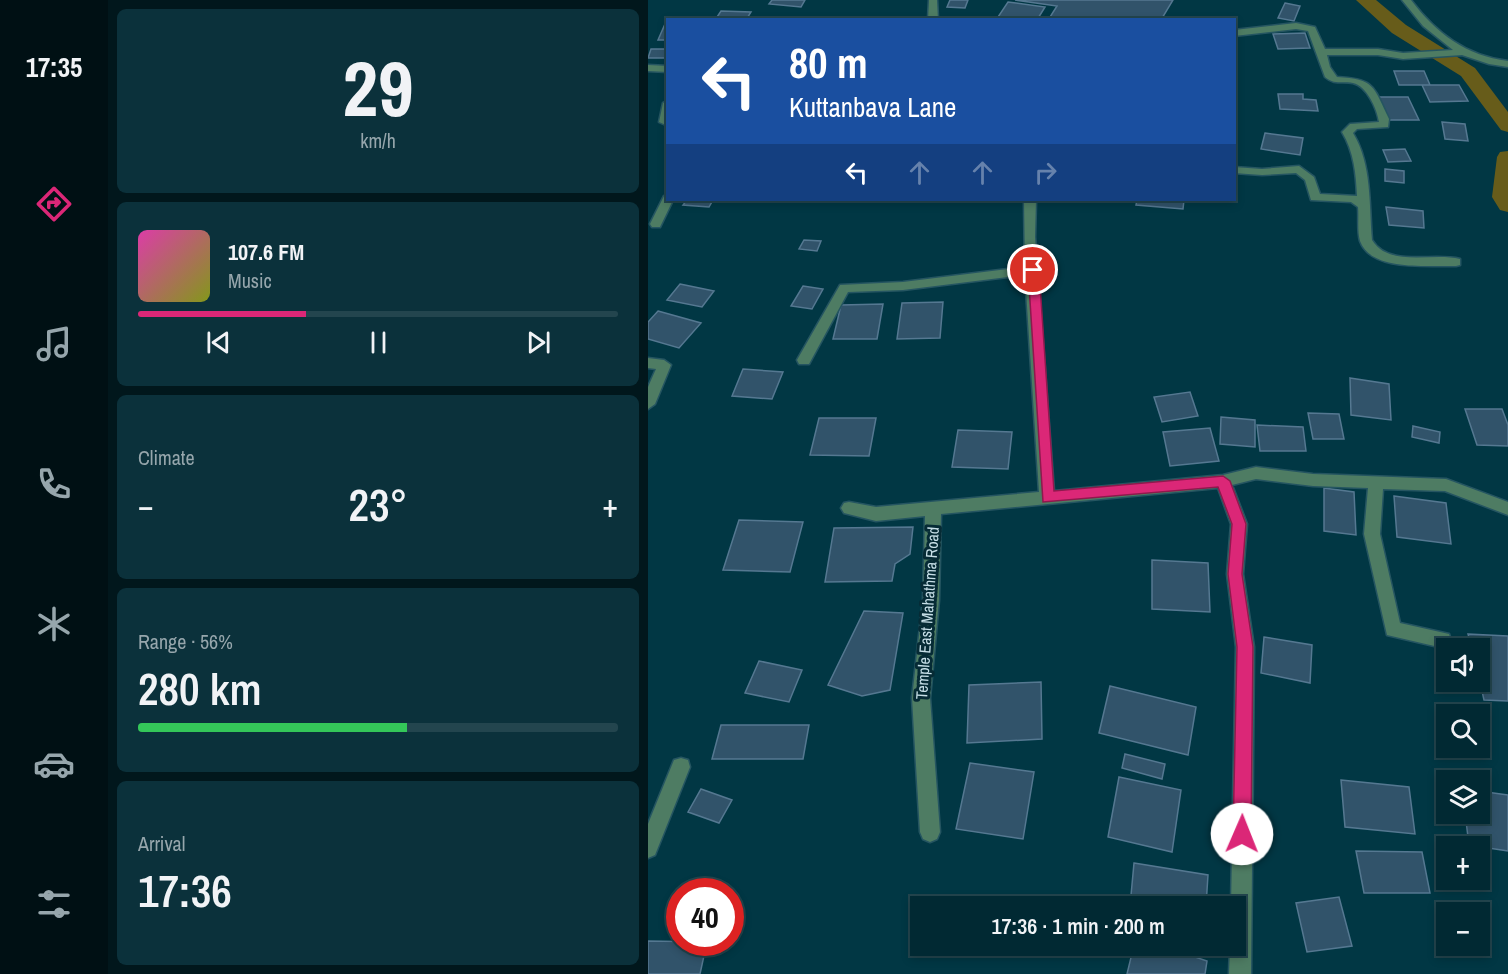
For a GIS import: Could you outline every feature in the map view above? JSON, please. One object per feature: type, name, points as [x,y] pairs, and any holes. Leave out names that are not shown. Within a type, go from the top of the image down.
[{"type":"street","points":[[933,0],[933,18]]},
{"type":"street","points":[[1406,0],[1422,23],[1461,52]]},
{"type":"street","points":[[1236,33],[1296,26],[1312,29],[1330,78],[1335,81],[1358,82],[1365,85],[1384,118],[1384,125],[1354,126],[1347,132],[1353,142],[1359,162],[1364,194],[1366,240],[1372,250],[1385,259],[1455,262]]},
{"type":"street","points":[[1322,52],[1378,52],[1403,56],[1448,51],[1461,52],[1493,63],[1508,64]]},
{"type":"street","points":[[648,68],[666,69]]},
{"type":"street","points":[[666,106],[664,110],[664,122],[666,122]]},
{"type":"street","points":[[1236,170],[1262,172],[1299,169],[1310,179],[1315,197],[1354,199],[1364,206]]},
{"type":"street","points":[[656,224],[667,201]]},
{"type":"street","points":[[1030,201],[1029,237],[1047,498]]},
{"type":"street","points":[[804,360],[843,288],[903,286],[1033,270]]},
{"type":"street","points":[[648,363],[663,365],[648,404]]},
{"type":"street","name":"Temple East Mahathma Road","points":[[930,832],[921,698],[931,600],[933,508],[1223,481],[1256,473],[1376,484],[1446,485],[1508,509]]},
{"type":"street","points":[[1223,481],[1239,524],[1235,574],[1245,647],[1240,974]]},
{"type":"street","points":[[1376,484],[1372,534],[1393,629],[1436,638]]},
{"type":"street","points":[[849,508],[876,514],[933,508]]},
{"type":"street","points":[[648,848],[681,767]]},
{"type":"building","points":[[772,0],[805,0],[801,7],[769,4]]},
{"type":"building","points":[[950,0],[968,0],[965,8],[947,7]]},
{"type":"building","points":[[1015,0],[1173,0],[1162,18],[1050,17],[1057,6]]},
{"type":"building","points":[[1008,2],[1045,7],[1038,18],[997,18]]},
{"type":"building","points":[[1285,3],[1300,6],[1294,21],[1278,18]]},
{"type":"building","points":[[721,11],[751,12],[747,18],[716,18]]},
{"type":"building","points":[[665,24],[666,24],[666,40],[658,40]]},
{"type":"building","points":[[1305,33],[1310,48],[1278,49],[1273,34]]},
{"type":"building","points":[[651,49],[666,49],[666,58],[648,58]]},
{"type":"building","points":[[1394,71],[1424,71],[1430,85],[1399,85]]},
{"type":"building","points":[[1422,85],[1459,85],[1468,101],[1430,102]]},
{"type":"building","points":[[1278,94],[1303,94],[1303,99],[1316,100],[1318,111],[1280,109]]},
{"type":"building","points":[[1378,97],[1408,97],[1419,120],[1387,120]]},
{"type":"building","points":[[1442,122],[1465,124],[1468,141],[1445,139]]},
{"type":"building","points":[[1265,133],[1303,138],[1300,155],[1261,149]]},
{"type":"building","points":[[1405,149],[1411,161],[1388,162],[1383,150]]},
{"type":"building","points":[[1385,169],[1404,171],[1404,183],[1385,181]]},
{"type":"building","points":[[686,201],[712,201],[709,207],[683,205]]},
{"type":"building","points":[[1137,201],[1184,201],[1183,209],[1136,205]]},
{"type":"building","points":[[1386,207],[1423,211],[1424,228],[1389,225]]},
{"type":"building","points":[[804,240],[821,241],[817,251],[799,249]]},
{"type":"building","points":[[680,284],[714,291],[702,307],[667,300]]},
{"type":"building","points":[[803,286],[823,289],[812,309],[791,306]]},
{"type":"building","points":[[943,302],[940,338],[897,339],[902,303]]},
{"type":"building","points":[[883,304],[877,339],[833,339],[841,305]]},
{"type":"building","points":[[658,311],[701,323],[679,348],[648,339],[648,322]]},
{"type":"building","points":[[743,369],[783,372],[772,399],[732,396]]},
{"type":"building","points":[[1350,378],[1389,384],[1391,420],[1351,415]]},
{"type":"building","points":[[1190,392],[1198,416],[1162,422],[1154,397]]},
{"type":"building","points":[[1465,409],[1502,409],[1508,425],[1508,446],[1477,445]]},
{"type":"building","points":[[1308,413],[1339,414],[1344,439],[1313,439]]},
{"type":"building","points":[[1221,417],[1255,420],[1255,447],[1220,444]]},
{"type":"building","points":[[819,418],[876,418],[869,456],[810,455]]},
{"type":"building","points":[[1257,425],[1303,427],[1306,451],[1260,451]]},
{"type":"building","points":[[1413,426],[1440,432],[1439,443],[1412,437]]},
{"type":"building","points":[[1210,428],[1219,461],[1170,466],[1163,432]]},
{"type":"building","points":[[958,430],[1012,432],[1008,469],[952,467]]},
{"type":"building","points":[[1324,488],[1354,492],[1356,535],[1324,531]]},
{"type":"building","points":[[1394,496],[1446,503],[1451,544],[1397,537]]},
{"type":"building","points":[[739,520],[803,522],[790,572],[723,570]]},
{"type":"building","points":[[913,527],[910,554],[895,564],[892,581],[825,582],[834,528]]},
{"type":"building","points":[[1152,560],[1208,563],[1210,612],[1152,609]]},
{"type":"building","points":[[864,611],[903,613],[890,690],[862,696],[828,685]]},
{"type":"building","points":[[1468,634],[1508,636],[1508,701],[1484,700],[1482,692],[1490,692],[1490,638],[1469,638]]},
{"type":"building","points":[[1264,637],[1312,645],[1310,683],[1261,673]]},
{"type":"building","points":[[759,661],[802,670],[789,702],[745,693]]},
{"type":"building","points":[[1041,682],[1042,739],[967,743],[969,685]]},
{"type":"building","points":[[1110,686],[1196,707],[1188,755],[1099,733]]},
{"type":"building","points":[[721,725],[809,725],[803,759],[712,759]]},
{"type":"building","points":[[1125,754],[1165,764],[1162,779],[1122,768]]},
{"type":"building","points":[[970,763],[1034,772],[1023,839],[956,829]]},
{"type":"building","points":[[1119,777],[1181,790],[1172,852],[1108,837]]},
{"type":"building","points":[[1341,780],[1409,787],[1415,834],[1345,827]]},
{"type":"building","points":[[701,789],[732,800],[719,823],[688,812]]},
{"type":"building","points":[[1490,793],[1508,795],[1508,851],[1490,848],[1490,836],[1468,836],[1466,824],[1490,824]]},
{"type":"building","points":[[1356,851],[1422,852],[1430,893],[1364,893]]},
{"type":"building","points":[[1134,863],[1208,875],[1207,896],[1131,896]]},
{"type":"building","points":[[1339,897],[1352,946],[1307,952],[1296,903]]},
{"type":"building","points":[[648,941],[666,941],[666,956],[704,956],[700,974],[648,974]]},
{"type":"building","points":[[1131,956],[1192,956],[1207,961],[1205,974],[1127,974]]},
{"type":"waterway","points":[[1365,0],[1399,29],[1468,72],[1508,126]]},
{"type":"waterway","points":[[1508,157],[1503,197],[1508,205]]},
{"type":"route","points":[[1033,270],[1047,498],[1223,481],[1239,524],[1235,574],[1245,647],[1242,834]]}]
